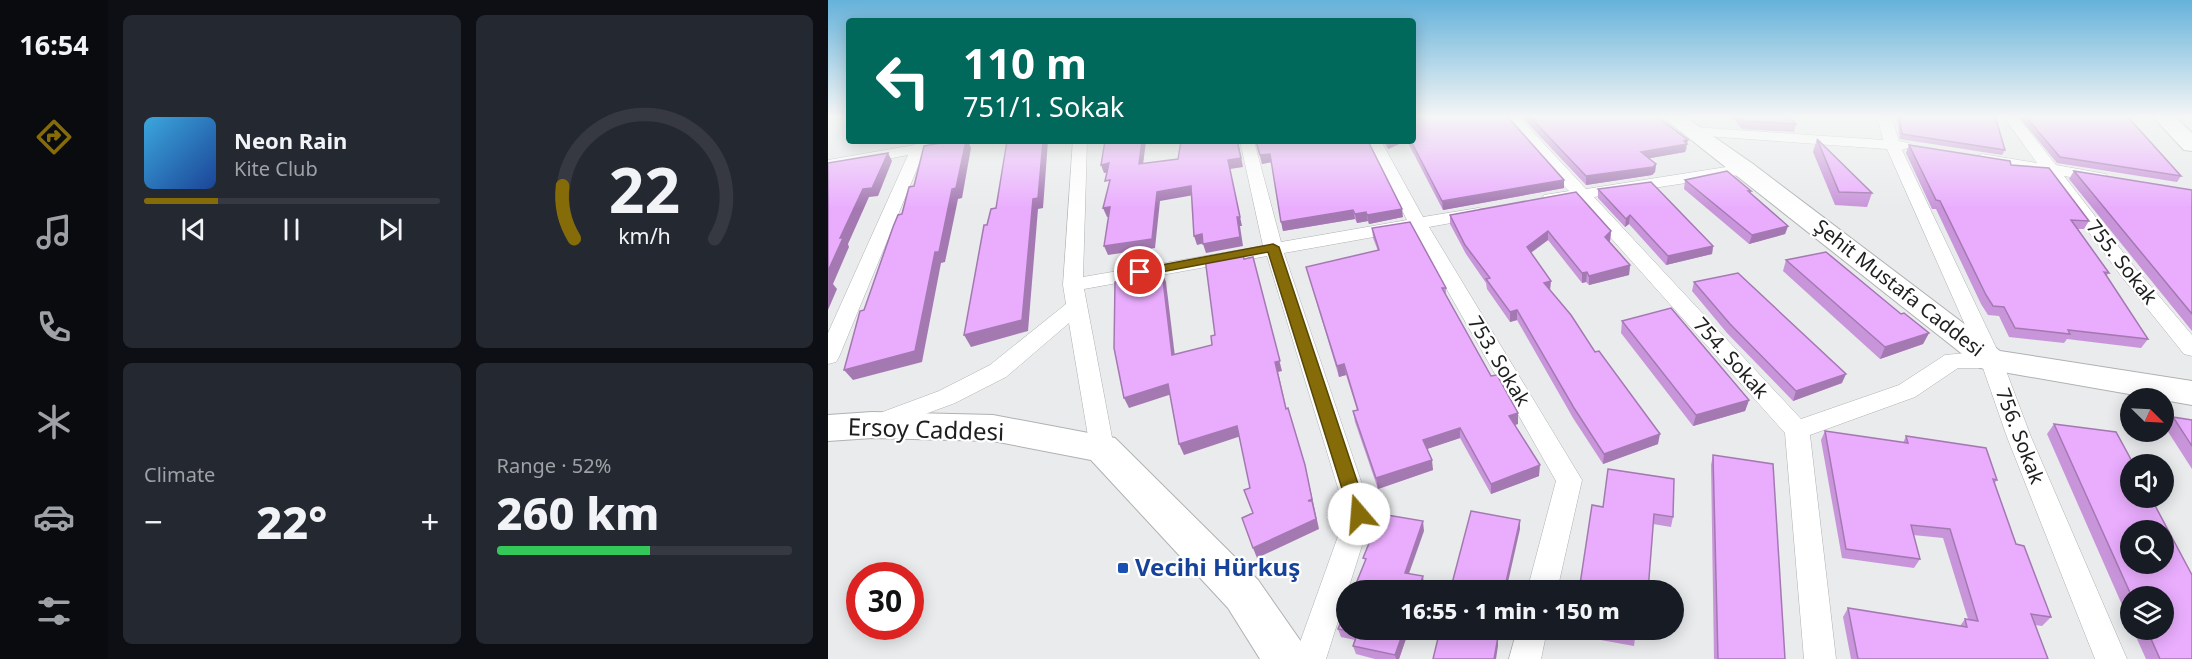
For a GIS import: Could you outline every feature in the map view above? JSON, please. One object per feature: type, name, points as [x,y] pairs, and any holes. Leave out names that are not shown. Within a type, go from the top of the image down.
[{"type":"street","points":[[828,165],[917,147]]},
{"type":"street","points":[[828,357],[925,147]]},
{"type":"street","points":[[1080,147],[1073,285],[1102,448],[1243,594],[1286,659]]},
{"type":"street","points":[[1248,147],[1273,247],[1359,514],[1310,659]]},
{"type":"street","name":"753. Sokak","points":[[1377,147],[1418,224],[1569,480],[1545,580]]},
{"type":"street","name":"754. Sokak","points":[[1538,147],[1797,430]]},
{"type":"street","name":"Şehit Mustafa Caddesi","points":[[1714,147],[1991,360],[2192,393]]},
{"type":"street","name":"756. Sokak","points":[[1893,147],[1991,360],[2019,436],[2111,659]]},
{"type":"street","points":[[1907,147],[1914,148]]},
{"type":"street","name":"755. Sokak","points":[[2033,147],[2129,273],[2192,349]]},
{"type":"street","points":[[1971,157],[2121,181]]},
{"type":"street","points":[[1534,202],[1745,169]]},
{"type":"street","points":[[1073,285],[1273,247],[1499,209]]},
{"type":"street","points":[[872,425],[947,397],[998,371],[1076,307]]},
{"type":"street","points":[[1820,659],[1797,430],[1907,391],[1953,360],[1991,360]]},
{"type":"street","name":"Ersoy Caddesi","points":[[828,428],[872,425],[993,428],[1102,448]]},
{"type":"street","points":[[1525,659],[1530,640]]},
{"type":"building","points":[[924,147],[965,147],[956,188],[952,189],[939,252],[935,252],[915,351],[844,370],[860,311],[864,310],[898,215],[902,214],[909,187],[914,186]]},
{"type":"building","points":[[1006,147],[1042,147],[1038,198],[1033,199],[1022,320],[964,335],[984,225],[987,225],[991,209],[996,208]]},
{"type":"building","points":[[1104,147],[1141,147],[1139,164],[1178,159],[1180,147],[1238,147],[1241,158],[1228,160],[1240,217],[1237,217],[1240,237],[1203,244],[1202,234],[1194,236],[1191,186],[1157,192],[1152,239],[1104,246],[1110,207],[1103,208],[1110,180],[1105,181],[1109,163],[1101,165]]},
{"type":"building","points":[[1258,147],[1371,147],[1402,209],[1367,215],[1366,212],[1355,214],[1353,210],[1281,222],[1270,154],[1260,155]]},
{"type":"building","points":[[1414,147],[1534,147],[1564,180],[1442,201]]},
{"type":"building","points":[[1558,147],[1671,147],[1641,152],[1656,164],[1653,167],[1586,176]]},
{"type":"building","points":[[1820,147],[1825,147],[1872,193],[1839,192]]},
{"type":"building","points":[[1910,147],[2010,161],[2011,165],[2049,168],[2089,221],[2071,220],[2109,273],[2104,272],[2148,339],[2068,330],[2070,334],[2015,328],[2004,307],[1993,306],[1986,295],[1940,201],[1936,200]]},
{"type":"building","points":[[1984,147],[2004,147],[2005,150]]},
{"type":"building","points":[[2051,147],[2155,147],[2181,176],[2060,157]]},
{"type":"building","points":[[888,153],[872,188],[863,189],[840,238],[843,238],[828,271],[828,163]]},
{"type":"building","points":[[1727,171],[1788,226],[1752,235],[1685,180]]},
{"type":"building","points":[[2074,171],[2192,190],[2192,314]]},
{"type":"building","points":[[1651,182],[1713,246],[1668,256],[1630,215],[1626,219],[1598,189]]},
{"type":"building","points":[[1576,192],[1611,231],[1605,237],[1630,265],[1589,276],[1587,272],[1582,273],[1548,231],[1527,247],[1551,281],[1544,283],[1571,315],[1595,352],[1599,351],[1660,434],[1604,454],[1574,408],[1517,310],[1510,312],[1486,279],[1490,278],[1465,245],[1450,215]]},
{"type":"building","points":[[1410,222],[1446,288],[1442,288],[1491,376],[1497,375],[1518,413],[1509,416],[1540,465],[1491,484],[1460,428],[1423,440],[1432,460],[1376,478],[1353,411],[1358,410],[1344,364],[1337,366],[1306,267],[1379,250],[1372,228]]},
{"type":"building","points":[[1242,251],[1244,259],[1253,257],[1280,361],[1275,362],[1286,409],[1288,408],[1305,465],[1312,499],[1308,501],[1312,501],[1316,519],[1253,548],[1242,518],[1253,513],[1244,490],[1250,488],[1237,426],[1179,444],[1168,384],[1124,398],[1114,348],[1115,282],[1162,272],[1172,355],[1212,345],[1211,336],[1215,335],[1205,258]]},
{"type":"building","points":[[1826,252],[1901,314],[1904,313],[1929,333],[1885,347],[1786,260]]},
{"type":"building","points":[[1738,273],[1846,374],[1796,391],[1730,324],[1694,282]]},
{"type":"building","points":[[1671,308],[1749,400],[1696,415],[1622,321]]},
{"type":"building","points":[[2174,417],[2192,420],[2192,446],[2174,419]]},
{"type":"building","points":[[2054,424],[2116,432],[2128,454],[2120,454],[2120,508],[2156,508],[2163,520],[2120,520],[2120,570]]},
{"type":"building","points":[[1825,431],[1908,443],[1906,436],[1986,448],[1997,480],[1993,479],[2016,544],[2024,546],[2051,617],[2031,614],[2048,659],[1858,659],[1848,608],[1967,627],[1965,619],[1978,621],[1950,529],[1911,525],[1920,559],[1846,549]]},
{"type":"building","points":[[1713,455],[1773,464],[1785,659],[1718,659]]},
{"type":"building","points":[[1608,469],[1674,479],[1673,517],[1654,514],[1649,580],[1581,580],[1592,505],[1603,507]]},
{"type":"building","points":[[1471,511],[1520,520],[1506,580],[1453,580]]},
{"type":"building","points":[[1381,514],[1423,521],[1405,573],[1423,576],[1422,580],[1357,580],[1366,559],[1363,558]]},
{"type":"building","points":[[2174,541],[2192,575],[2192,659],[2160,659],[2151,640],[2174,640],[2174,586],[2127,586],[2122,574],[2174,574]]},
{"type":"building","points":[[1355,640],[1400,640],[1395,655],[1353,646]]},
{"type":"building","points":[[1438,640],[1497,640],[1494,659],[1433,659]]},
{"type":"place","name":"Vecihi Hürkuş","points":[[1123,568]]},
{"type":"route","points":[[1140,272],[1273,247],[1359,514]]}]
